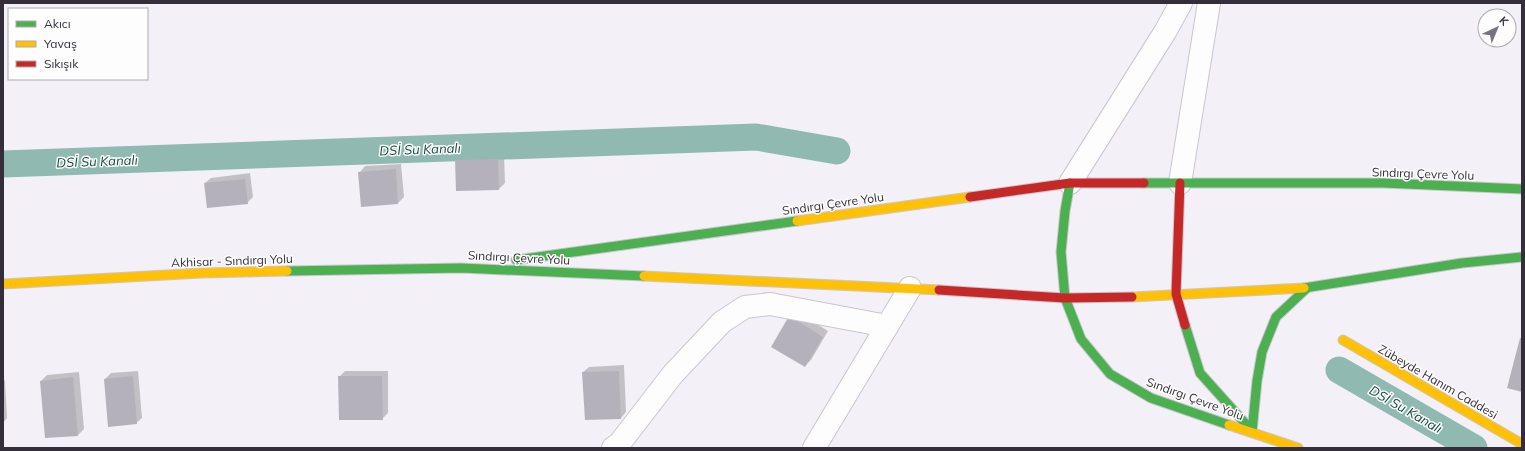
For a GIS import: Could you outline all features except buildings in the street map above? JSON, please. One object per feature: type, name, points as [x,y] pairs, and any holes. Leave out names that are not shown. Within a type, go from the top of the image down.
[{"type":"main road","name":"Sındırgı Çevre Yolu","points":[[1070,183],[1065,211],[1062,252],[1066,298],[1081,339],[1110,374],[1151,398],[1252,432]]},
{"type":"main road","name":"Sındırgı Çevre Yolu","points":[[461,268],[1070,183],[1383,183],[1522,190]]},
{"type":"main road","name":"Sındırgı Çevre Yolu","points":[[1180,183],[1176,294],[1200,373],[1252,432]]},
{"type":"main road","name":"Sındırgı Çevre Yolu","points":[[461,268],[910,288],[1066,298],[1105,298],[1307,288],[1462,263],[1522,257]]},
{"type":"main road","name":"Akhisar - Sındırgı Yolu","points":[[3,284],[202,272],[461,268]]},
{"type":"main road","points":[[1298,448],[1252,432],[1257,381],[1262,352],[1276,316],[1307,288]]},
{"type":"main road","name":"Zübeyde Hanım Caddesi","points":[[1343,340],[1522,444]]},
{"type":"street","points":[[1070,183],[1165,32],[1181,3]]},
{"type":"street","points":[[1180,183],[1209,3]]},
{"type":"street","points":[[814,448],[910,288]]},
{"type":"street","points":[[613,448],[619,444],[673,374],[722,322],[745,307],[770,304],[887,326]]},
{"type":"waterway","name":"DSİ Su Kanalı","points":[[3,164],[756,137],[837,151]]},
{"type":"waterway","name":"DSİ Su Kanalı","points":[[1339,370],[1474,448]]},
{"type":"traffic: fast","points":[[1070,183],[1065,211],[1061,252],[1065,298],[1081,339],[1110,374],[1151,398],[1229,425]]},
{"type":"traffic: fast","points":[[1144,183],[1383,183],[1522,189]]},
{"type":"traffic: fast","points":[[516,260],[797,221]]},
{"type":"traffic: fast","points":[[1304,288],[1462,263],[1522,257]]},
{"type":"traffic: fast","points":[[287,271],[461,268],[644,276]]},
{"type":"traffic: fast","points":[[1252,432],[1257,381],[1262,352],[1276,317],[1307,288]]},
{"type":"traffic: fast","points":[[1185,325],[1200,373],[1252,431]]},
{"type":"traffic: slow","points":[[797,221],[970,197]]},
{"type":"traffic: slow","points":[[3,284],[202,273],[287,271]]},
{"type":"traffic: slow","points":[[644,276],[939,290]]},
{"type":"traffic: slow","points":[[1132,297],[1304,288]]},
{"type":"traffic: slow","points":[[1343,340],[1522,444]]},
{"type":"traffic: slow","points":[[1229,425],[1298,448]]},
{"type":"traffic: jam","points":[[970,197],[1070,183],[1144,183]]},
{"type":"traffic: jam","points":[[1180,183],[1176,294],[1185,325]]},
{"type":"traffic: jam","points":[[939,290],[1065,298],[1132,297]]}]
